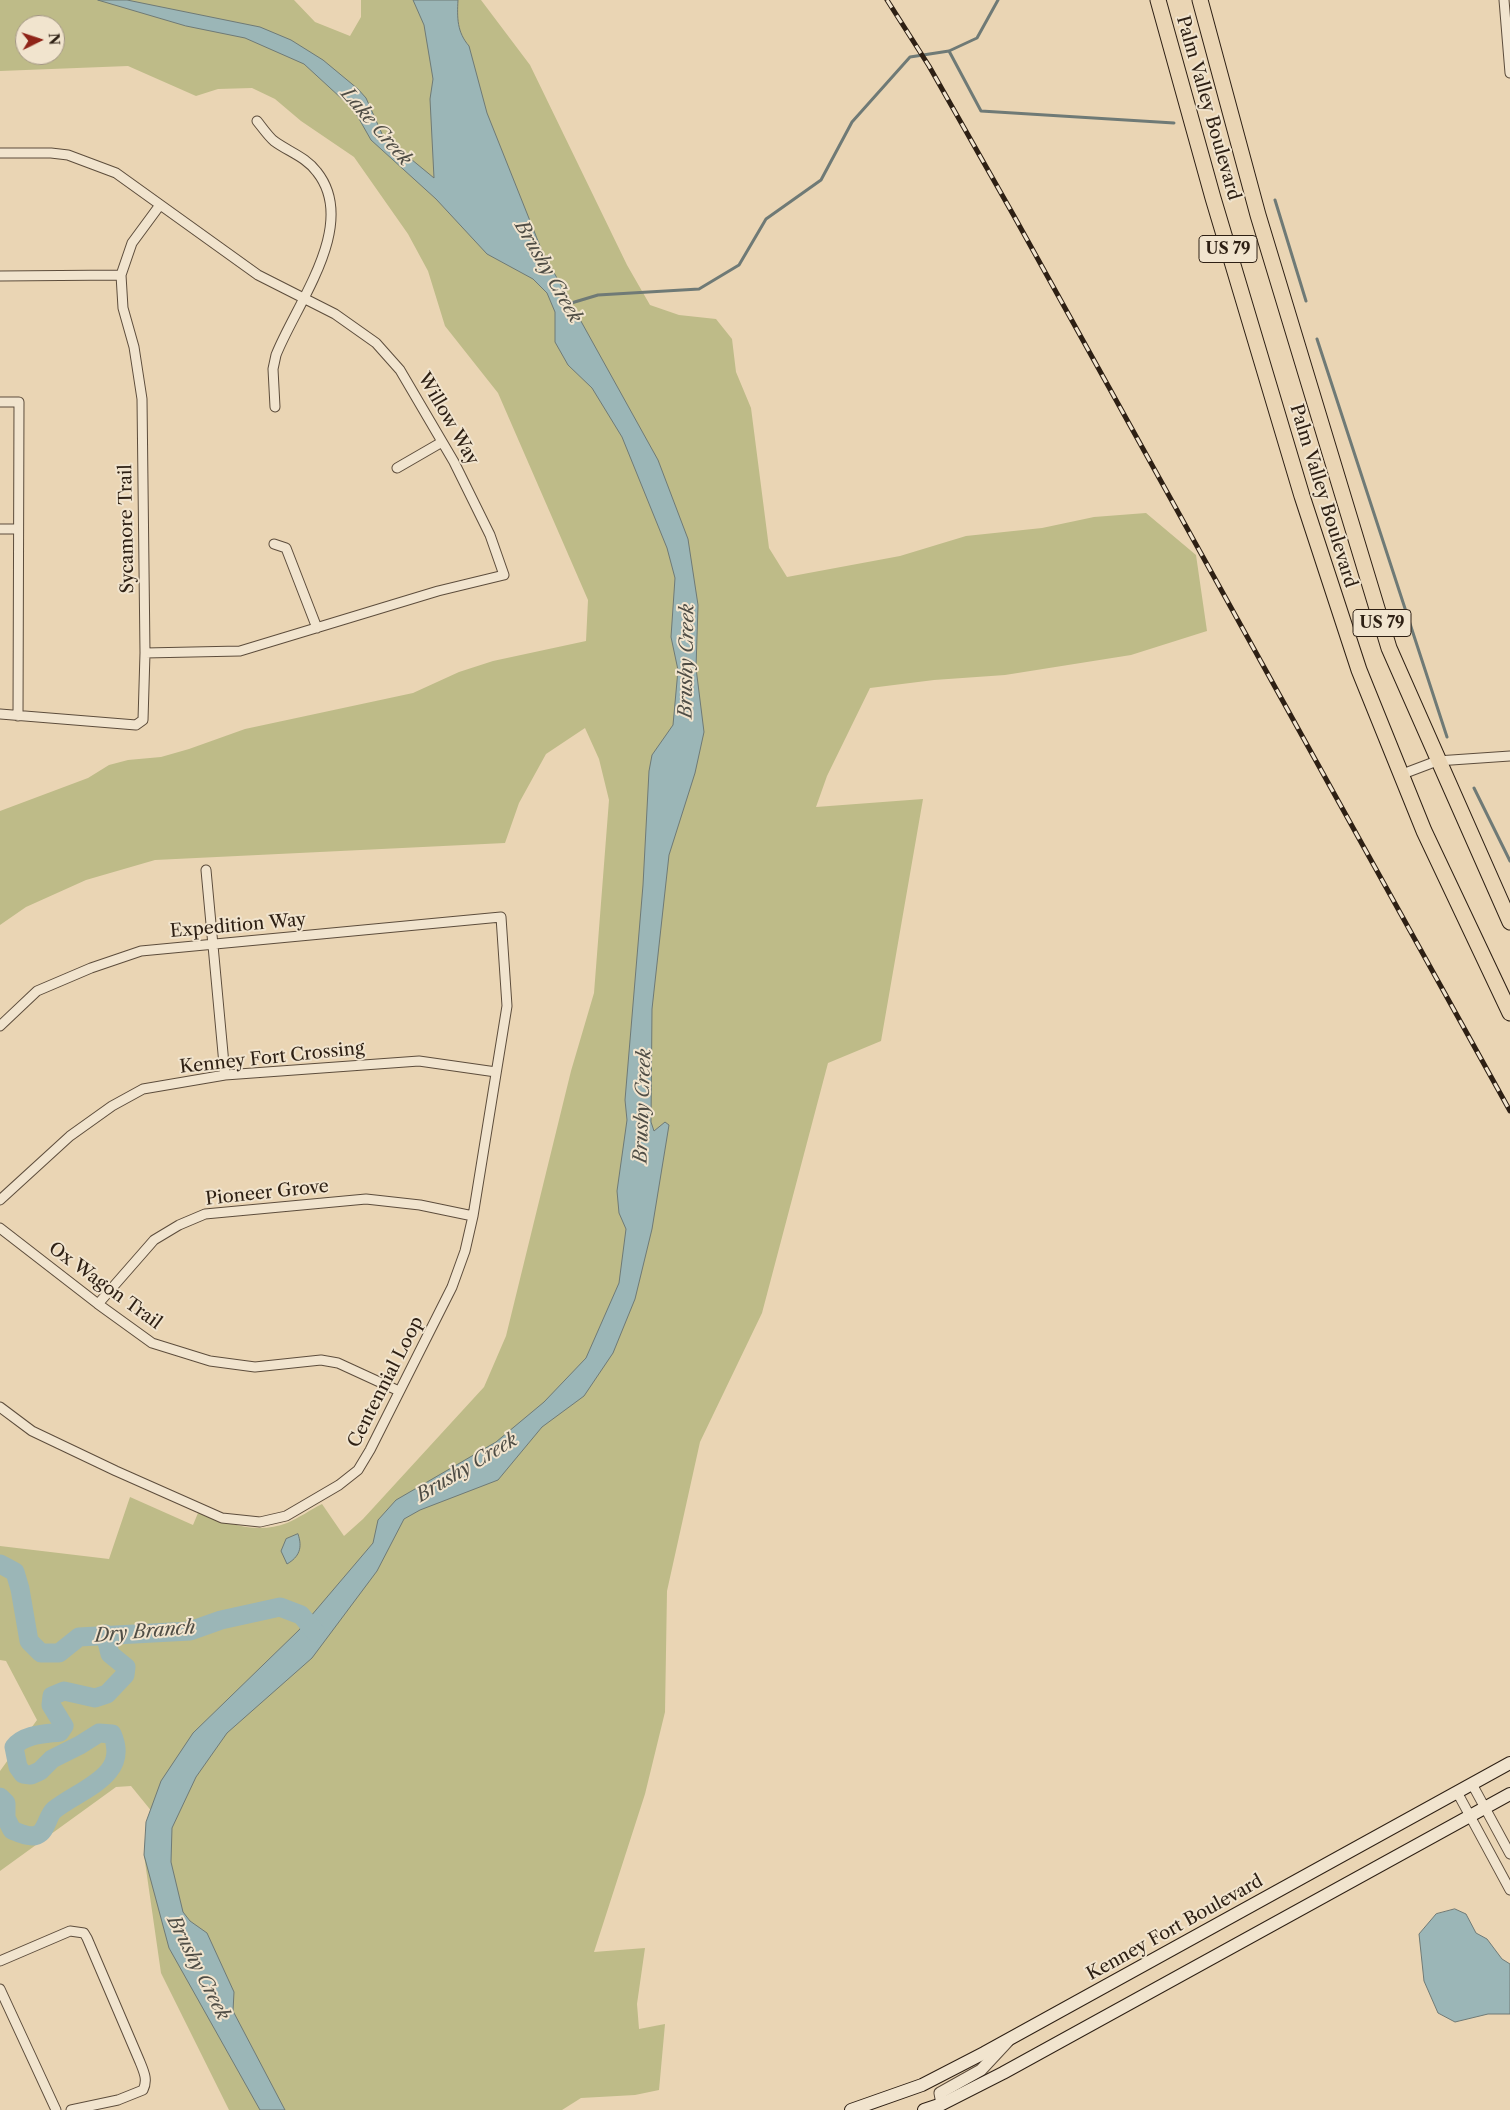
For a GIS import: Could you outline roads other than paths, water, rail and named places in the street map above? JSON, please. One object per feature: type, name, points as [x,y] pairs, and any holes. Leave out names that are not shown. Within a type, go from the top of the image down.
[{"type":"highway","name":"Palm Valley Boulevard","points":[[1158,0],[1216,207],[1302,496],[1358,670],[1424,831],[1510,1013]]},
{"type":"highway","name":"Palm Valley Boulevard","points":[[1200,0],[1258,215],[1389,648],[1510,922]]},
{"type":"main road","name":"Kenney Fort Boulevard","points":[[851,2110],[922,2085],[1011,2038],[1510,1763]]},
{"type":"main road","points":[[924,2110],[942,2104],[1046,2049],[1510,1794]]},
{"type":"street","points":[[1504,0],[1510,73]]},
{"type":"street","points":[[257,121],[273,140],[308,161],[322,178],[330,199],[332,214],[330,236],[276,355],[273,369],[275,407]]},
{"type":"street","name":"Willow Way","points":[[0,153],[51,153],[85,160],[124,177],[258,275],[349,323],[388,354],[400,370],[470,492],[490,535],[504,575],[438,591],[240,651],[145,653]]},
{"type":"street","name":"Sycamore Trail","points":[[0,714],[136,725],[140,724],[143,720],[145,653],[142,399],[134,347],[123,308],[121,275],[132,243],[160,204]]},
{"type":"street","points":[[0,276],[121,275]]},
{"type":"street","points":[[0,402],[19,402],[18,716]]},
{"type":"street","points":[[397,468],[442,442]]},
{"type":"street","points":[[0,528],[18,529]]},
{"type":"street","points":[[274,544],[286,548],[317,628]]},
{"type":"street","points":[[1400,775],[1437,760],[1510,756]]},
{"type":"street","points":[[206,870],[225,1075]]},
{"type":"street","name":"Expedition Way","points":[[0,1026],[37,991],[91,968],[141,951],[501,917]]},
{"type":"street","name":"Centennial Loop","points":[[0,1407],[32,1431],[222,1518],[260,1522],[286,1516],[339,1485],[358,1470],[370,1450],[452,1287],[465,1251],[473,1216],[507,1006],[501,917]]},
{"type":"street","name":"Kenney Fort Crossing","points":[[0,1200],[70,1136],[112,1106],[143,1089],[225,1075],[419,1061],[496,1072]]},
{"type":"street","name":"Pioneer Grove","points":[[98,1304],[154,1240],[179,1225],[205,1214],[366,1199],[420,1205],[473,1216]]},
{"type":"street","name":"Ox Wagon Trail","points":[[0,1228],[152,1343],[210,1361],[255,1367],[322,1360],[346,1366],[399,1391]]},
{"type":"street","points":[[1472,1784],[1510,1854]]},
{"type":"street","points":[[1457,1792],[1510,1890]]},
{"type":"street","points":[[0,1961],[70,1931],[84,1933],[87,1938],[140,2062],[146,2078],[146,2086],[143,2090],[118,2100],[72,2110]]},
{"type":"street","points":[[0,1989],[56,2110]]},
{"type":"street","points":[[942,2104],[940,2093],[981,2070],[1011,2038]]},
{"type":"water","points":[[98,0],[127,0],[260,27],[291,40],[323,60],[358,89],[366,98],[383,136],[434,178],[430,99],[433,79],[424,25],[413,0],[458,0],[460,30],[469,46],[487,113],[542,251],[658,460],[688,539],[698,605],[696,668],[704,732],[695,773],[669,855],[652,1009],[651,1122],[654,1131],[665,1122],[669,1125],[652,1229],[635,1299],[613,1353],[584,1396],[542,1427],[498,1480],[420,1510],[404,1519],[377,1571],[312,1658],[227,1733],[196,1777],[172,1828],[171,1862],[183,1912],[190,1921],[207,1933],[234,1992],[233,2011],[285,2110],[260,2110],[169,1948],[144,1855],[146,1822],[161,1781],[193,1733],[299,1630],[373,1543],[378,1520],[396,1500],[496,1442],[544,1402],[586,1358],[619,1283],[626,1229],[619,1213],[617,1191],[627,1120],[625,1100],[643,885],[649,771],[652,755],[673,725],[678,670],[671,637],[675,578],[667,548],[622,437],[592,388],[568,365],[555,342],[555,312],[547,293],[533,279],[487,254],[436,199],[371,140],[354,110],[304,64],[245,38],[186,26]]},
{"type":"water","points":[[298,1534],[299,1552],[287,1564],[281,1551],[286,1539]]},
{"type":"water","points":[[1455,1909],[1466,1914],[1476,1933],[1487,1939],[1502,1959],[1510,1964],[1510,2014],[1488,2014],[1455,2022],[1438,2013],[1424,1981],[1419,1934],[1436,1914]]},
{"type":"waterway","name":"Brushy Creek","points":[[568,304],[598,295],[699,289],[739,265],[766,219],[821,180],[852,122],[910,57],[949,51],[977,38],[998,0]]},
{"type":"waterway","points":[[949,51],[981,111],[1174,123]]},
{"type":"waterway","points":[[1275,200],[1306,301]]},
{"type":"waterway","points":[[1317,339],[1447,737]]},
{"type":"waterway","points":[[1474,788],[1510,861]]},
{"type":"waterway","name":"Dry Branch","points":[[0,1564],[15,1572],[20,1589],[29,1641],[41,1653],[59,1653],[79,1637],[190,1631],[221,1620],[280,1607],[301,1615],[316,1633]]},
{"type":"waterway","points":[[0,1797],[6,1803],[6,1818],[12,1830],[24,1835],[34,1836],[43,1830],[54,1810],[89,1788],[109,1771],[115,1761],[116,1748],[112,1734],[99,1733],[52,1759],[40,1771],[31,1775],[23,1774],[18,1767],[14,1747],[23,1739],[29,1737],[60,1732],[64,1726],[51,1705],[52,1696],[64,1691],[95,1698],[107,1694],[125,1675],[126,1667],[110,1654],[105,1634]]},
{"type":"railway","points":[[887,0],[929,66],[1014,216],[1510,1111]]},
{"type":"water label","name":"Lake Creek","points":[[376,127]]}]
